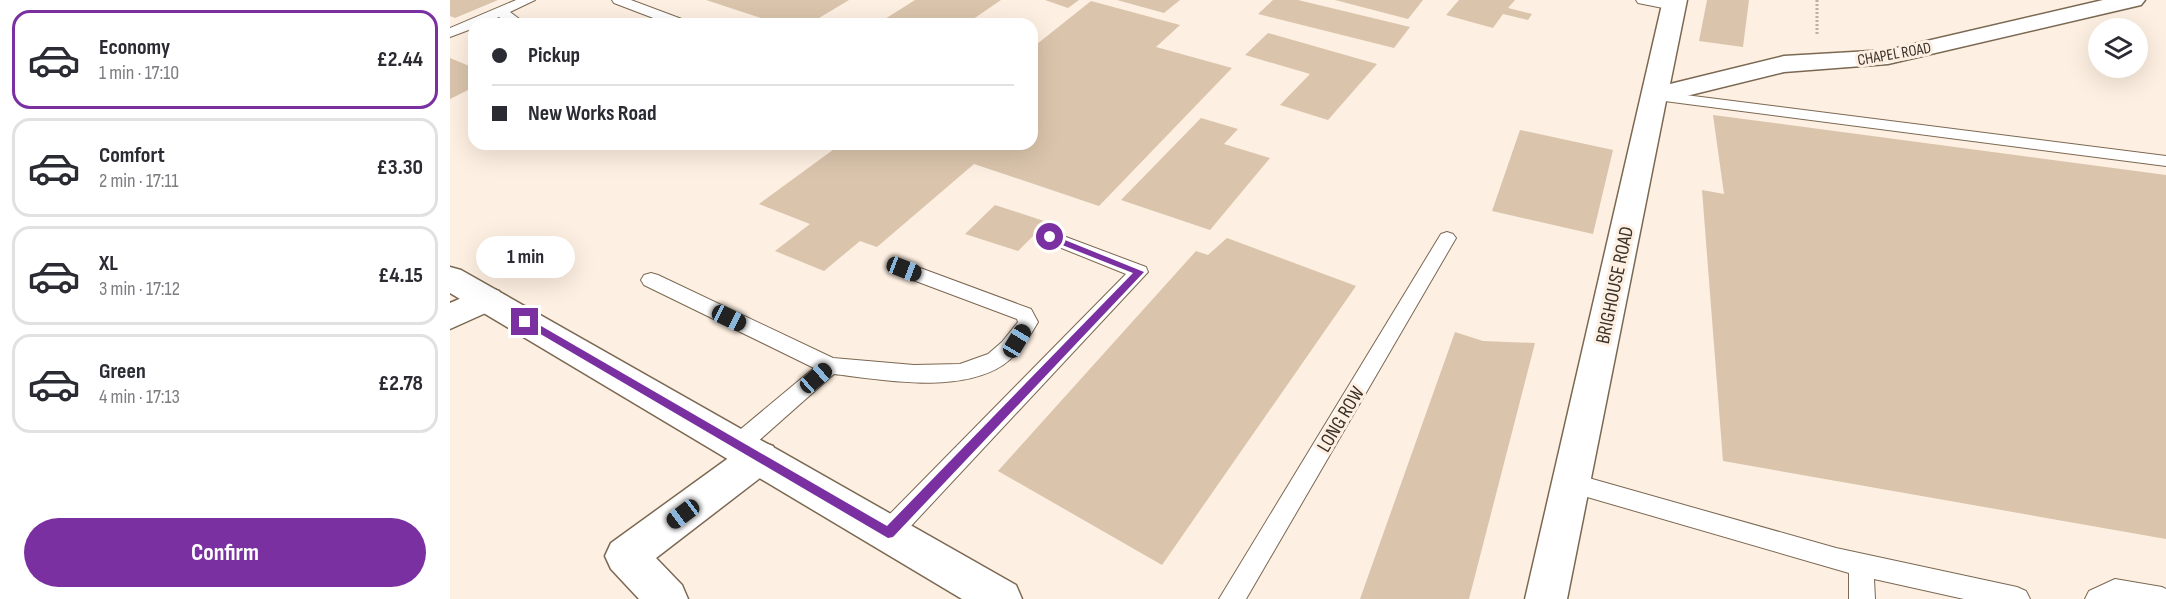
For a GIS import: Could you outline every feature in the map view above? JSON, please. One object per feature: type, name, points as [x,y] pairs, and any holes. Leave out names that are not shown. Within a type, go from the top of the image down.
[{"type":"street","name":"CHAPEL ROAD","points":[[1654,96],[1784,64],[1887,57],[2133,0]]},
{"type":"street","name":"BRIGHOUSE ROAD","points":[[1554,589],[1571,483],[1654,96],[1664,2]]},
{"type":"street","points":[[450,278],[1000,599]]},
{"type":"street","points":[[450,317],[487,299]]},
{"type":"street","points":[[667,599],[626,556],[748,451]]},
{"type":"lane","points":[[486,18],[528,0]]},
{"type":"lane","points":[[619,0],[666,18]]},
{"type":"lane","points":[[500,12],[510,18]]},
{"type":"lane","points":[[450,33],[468,25]]},
{"type":"lane","points":[[1654,96],[2166,161]]},
{"type":"lane","points":[[888,533],[1139,272],[1050,237]]},
{"type":"lane","name":"LONG ROW","points":[[1232,599],[1447,238]]},
{"type":"lane","points":[[651,280],[830,366],[904,374],[959,372],[993,362],[1017,341],[1028,322],[1024,314],[904,269]]},
{"type":"lane","points":[[748,451],[830,366]]},
{"type":"lane","points":[[1571,483],[1861,564],[2017,599]]},
{"type":"lane","points":[[1861,564],[1862,599]]},
{"type":"lane","points":[[2098,599],[2115,591],[2162,599]]},
{"type":"path","points":[[1817,0],[1817,35],[1822,62]]},
{"type":"building","points":[[450,0],[498,0],[455,18],[450,16]]},
{"type":"building","points":[[706,0],[849,0],[819,18],[761,18]]},
{"type":"building","points":[[915,0],[1001,0],[975,18],[886,18]]},
{"type":"building","points":[[1045,0],[1079,0],[1068,8]]},
{"type":"building","points":[[1117,0],[1180,0],[1164,13]]},
{"type":"building","points":[[1273,0],[1298,0],[1410,27],[1394,48],[1258,14]]},
{"type":"building","points":[[1335,0],[1423,0],[1408,19]]},
{"type":"building","points":[[1459,0],[1515,0],[1508,8],[1532,14],[1528,20],[1503,14],[1493,28],[1446,15]]},
{"type":"building","points":[[1707,0],[1749,0],[1743,47],[1699,41]]},
{"type":"building","points":[[1091,1],[1180,25],[1156,47],[1232,68],[1099,206],[974,164],[877,247],[860,241],[824,271],[775,251],[810,224],[759,204],[833,150],[1038,150],[1038,43]]},
{"type":"building","points":[[1268,33],[1377,64],[1328,120],[1280,105],[1310,74],[1245,55]]},
{"type":"building","points":[[450,58],[468,66],[468,90],[450,99]]},
{"type":"building","points":[[1713,115],[2166,175],[2166,539],[1723,461],[1702,190],[1724,194]]},
{"type":"building","points":[[1201,118],[1238,129],[1224,144],[1270,158],[1210,230],[1121,200]]},
{"type":"building","points":[[1520,130],[1613,150],[1593,234],[1492,211]]},
{"type":"building","points":[[995,205],[1047,222],[1018,251],[965,234]]},
{"type":"building","points":[[1227,238],[1356,286],[1162,565],[998,471],[1196,251],[1208,255]]},
{"type":"building","points":[[1455,332],[1483,341],[1535,343],[1469,599],[1360,599]]},
{"type":"route","points":[[525,322],[888,533],[1139,272],[1050,237]]}]
